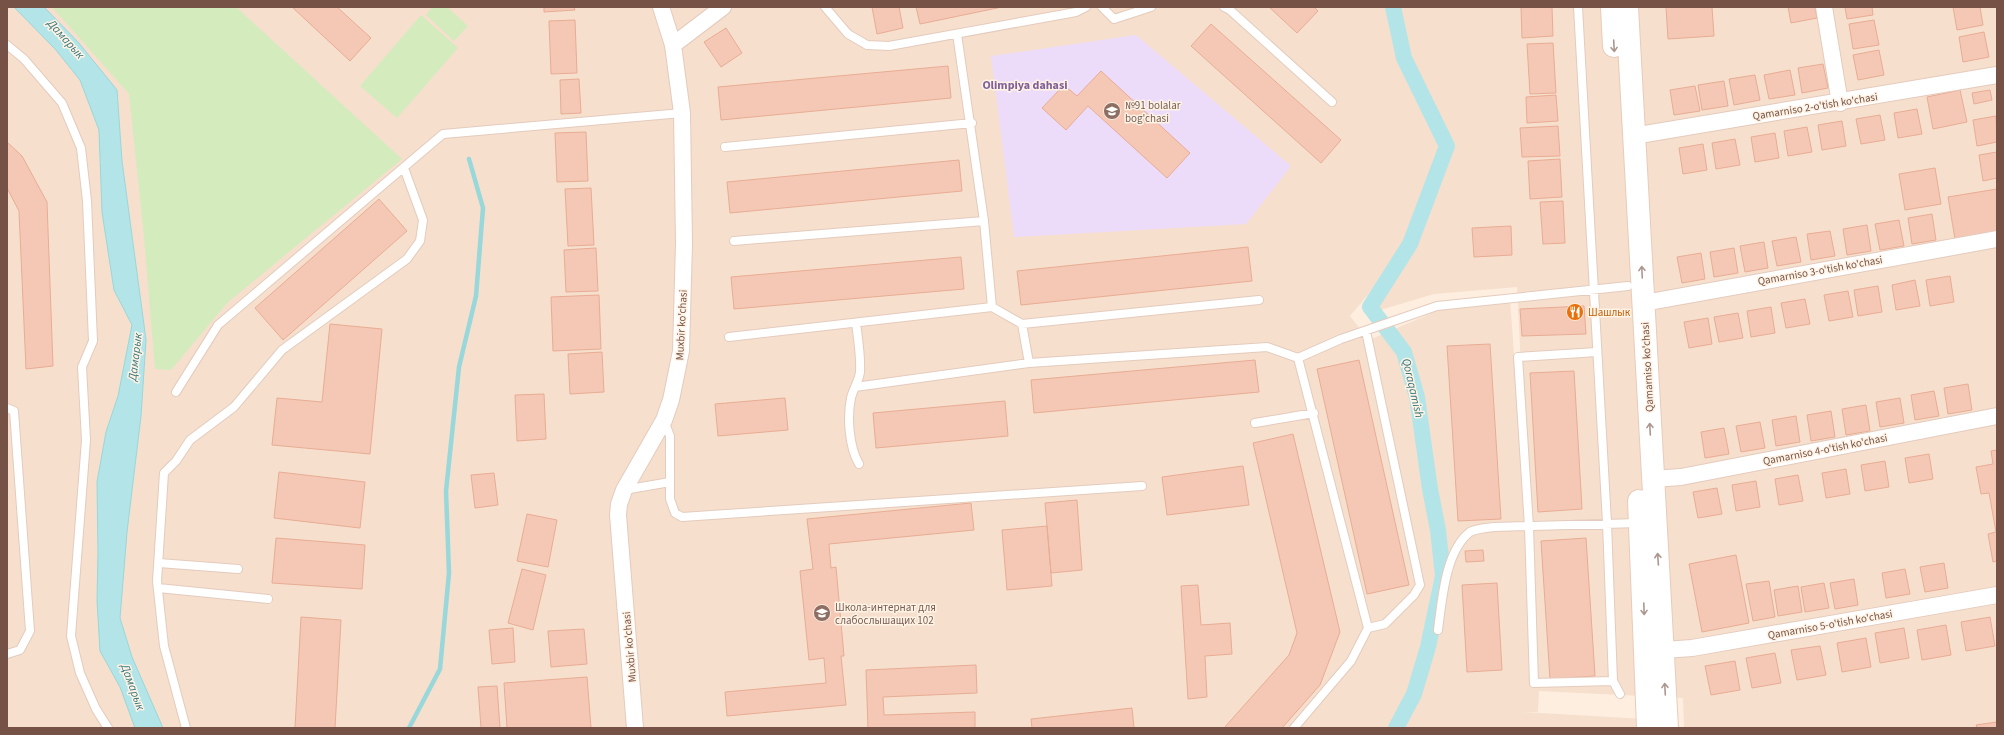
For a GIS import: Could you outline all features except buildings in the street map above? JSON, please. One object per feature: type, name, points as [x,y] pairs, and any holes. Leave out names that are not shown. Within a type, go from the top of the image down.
[{"type":"main road","name":"Qamarniso ko'chasi","points":[[1612,7],[1640,523],[1648,728]]},
{"type":"main road","name":"Qamarniso ko'chasi","points":[[1627,7],[1664,650],[1667,728]]},
{"type":"street","name":"Muxbir ko'chasi","points":[[636,728],[618,515],[619,504],[624,490],[664,420],[672,400],[681,351],[684,243],[682,112],[673,45],[661,7]]},
{"type":"street","points":[[673,45],[723,7]]},
{"type":"street","points":[[1824,7],[1840,102]]},
{"type":"street","name":"Qamarniso 2-o'tish ko'chasi","points":[[1634,136],[1997,75]]},
{"type":"street","name":"Qamarniso 3-o'tish ko'chasi","points":[[1644,304],[1997,238]]},
{"type":"street","name":"Qamarniso 4-o'tish ko'chasi","points":[[1653,479],[1681,477],[1997,416]]},
{"type":"street","name":"Qamarniso 5-o'tish ko'chasi","points":[[1664,650],[1692,648],[1997,595]]},
{"type":"lane","points":[[826,7],[848,34],[867,45],[889,46],[1076,12],[1086,7]]},
{"type":"lane","points":[[1102,7],[1114,19],[1151,7]]},
{"type":"lane","points":[[1224,7],[1230,10],[1332,102]]},
{"type":"lane","points":[[1578,7],[1607,523],[1613,681],[1620,694]]},
{"type":"lane","points":[[957,34],[972,123],[984,220],[992,307]]},
{"type":"lane","points":[[7,45],[24,59],[62,102],[81,148],[87,201],[93,342],[82,367],[86,440],[71,636],[80,674],[96,709],[108,728]]},
{"type":"lane","points":[[176,392],[218,325],[443,134],[682,112]]},
{"type":"lane","points":[[725,147],[972,123]]},
{"type":"lane","points":[[186,728],[164,646],[158,588],[164,473],[176,461],[190,440],[234,407],[282,350],[407,259],[420,241],[423,220],[404,168]]},
{"type":"lane","points":[[734,241],[984,220]]},
{"type":"lane","points":[[855,387],[1029,363],[1267,347],[1298,358],[1341,339],[1438,306],[1593,291],[1628,286]]},
{"type":"lane","points":[[729,337],[992,307],[1022,324],[1259,300]]},
{"type":"lane","points":[[856,323],[860,374],[855,387],[849,417],[853,455],[859,464]]},
{"type":"lane","points":[[1022,324],[1029,363]]},
{"type":"lane","points":[[1366,331],[1420,585],[1414,595],[1385,624],[1368,628]]},
{"type":"lane","points":[[1597,352],[1518,357],[1528,527],[1534,683],[1613,681]]},
{"type":"lane","points":[[1294,728],[1351,661],[1368,628],[1314,413],[1304,383],[1298,358]]},
{"type":"lane","points":[[7,408],[14,411],[30,631],[20,650],[7,654]]},
{"type":"lane","points":[[1255,423],[1314,413]]},
{"type":"lane","points":[[664,420],[670,436],[670,499],[675,513],[682,517],[1142,486]]},
{"type":"lane","points":[[624,490],[670,482]]},
{"type":"lane","points":[[1438,630],[1444,590],[1455,550],[1471,532],[1494,527],[1640,523]]},
{"type":"lane","points":[[159,563],[238,570]]},
{"type":"lane","points":[[158,588],[268,599]]},
{"type":"shaded area","points":[[7,7],[1997,7],[1997,728],[1684,728],[1683,698],[1539,691],[1538,712],[1522,712],[1644,719],[1645,728],[7,728]],"holes":[[[1408,247],[1375,305],[1377,311],[1434,294],[1517,287],[1535,644],[1510,299],[1439,310],[1369,340],[1350,316]]]},
{"type":"shaded area","name":"№91 bolalar bog'chasi","points":[[1136,35],[1291,166],[1246,224],[1014,237],[991,56]]},
{"type":"green space","points":[[52,7],[236,7],[402,159],[228,302],[171,370],[155,369],[144,237],[129,94]]},
{"type":"green space","points":[[432,7],[447,7],[468,26],[454,41],[426,15]]},
{"type":"green space","points":[[421,15],[458,48],[397,118],[360,86]]},
{"type":"water","name":"Дамарык","points":[[14,7],[44,7],[78,42],[117,90],[122,161],[146,340],[141,416],[127,532],[120,618],[132,657],[163,728],[135,728],[120,687],[100,651],[97,600],[97,482],[106,432],[118,396],[132,325],[114,290],[102,212],[99,130],[80,80],[56,50]]},
{"type":"waterway","name":"Qoraqamish","points":[[1393,7],[1404,58],[1447,146],[1410,244],[1370,307],[1404,352],[1417,397],[1430,489],[1438,530],[1443,576],[1428,647],[1414,694],[1396,728]]},
{"type":"waterway","points":[[409,728],[440,669],[449,573],[446,491],[459,367],[476,296],[483,208],[469,159]]},
{"type":"place","name":"№91 bolalar bog'chasi","points":[[1112,111]]},
{"type":"place","name":"Шашлык","points":[[1575,312]]},
{"type":"place","name":"Школа-интернат для слабослышащих 102","points":[[822,613]]},
{"type":"district","name":"Olimpiya dahasi","points":[[1025,85]]}]
